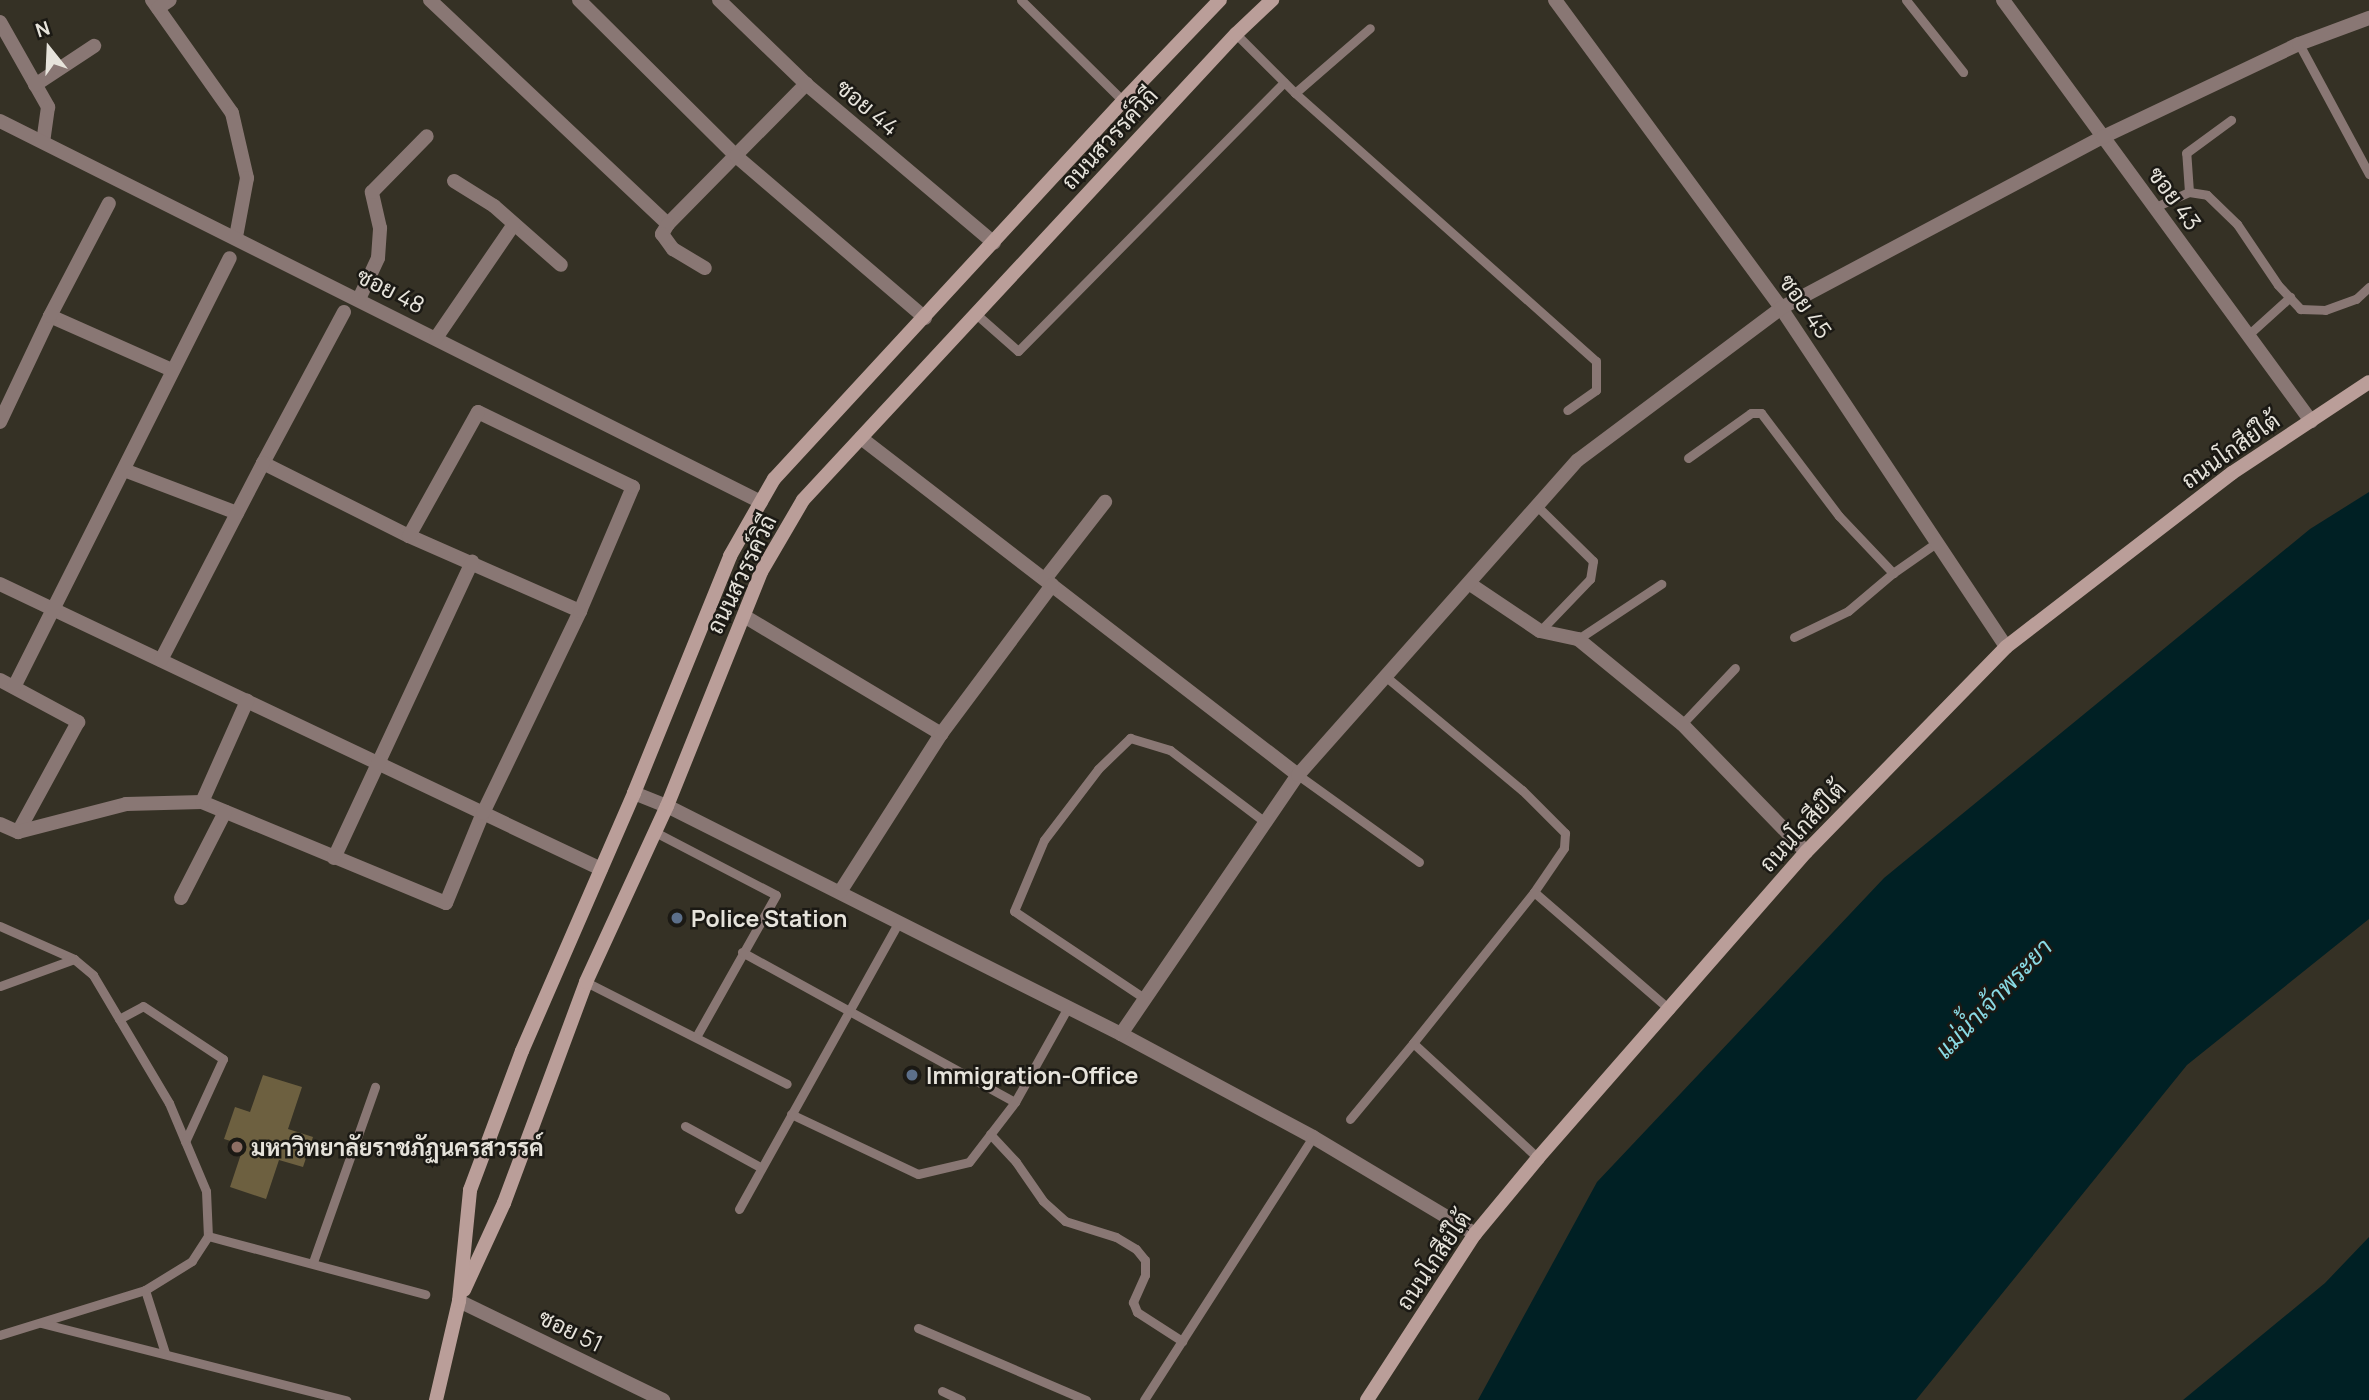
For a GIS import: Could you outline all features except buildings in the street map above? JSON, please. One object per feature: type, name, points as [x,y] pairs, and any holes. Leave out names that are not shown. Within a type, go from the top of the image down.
[{"type":"main road","name":"ถนนสวรรค์วิถี","points":[[436,1400],[459,1301],[470,1190],[522,1051],[634,793],[730,556],[774,479],[1123,101],[1220,0]]},
{"type":"main road","name":"ถนนสวรรค์วิถี","points":[[459,1301],[504,1203],[586,982],[667,806],[692,737],[761,572],[803,500],[1236,34],[1272,0]]},
{"type":"main road","name":"ถนนโกสีย์ใต้","points":[[1367,1400],[1475,1234],[1538,1158],[1807,852],[2006,647],[2232,473],[2369,382]]},
{"type":"street","points":[[579,0],[736,156],[925,318]]},
{"type":"street","name":"ซอย 44","points":[[719,0],[806,84],[994,243]]},
{"type":"street","name":"ซอย 45","points":[[1555,0],[1781,308],[2006,647]]},
{"type":"street","name":"ซอย 43","points":[[2003,0],[2311,421]]},
{"type":"street","points":[[160,3],[232,113],[247,178],[236,237]]},
{"type":"street","points":[[438,3],[668,224]]},
{"type":"street","points":[[1121,1034],[1298,775],[1578,460],[1781,308],[2103,137],[2299,44],[2369,18]]},
{"type":"street","points":[[0,22],[48,107],[43,141]]},
{"type":"street","points":[[35,85],[94,46]]},
{"type":"street","points":[[705,268],[673,249],[662,234],[668,224],[806,84]]},
{"type":"street","name":"ซอย 48","points":[[0,121],[761,502]]},
{"type":"street","points":[[359,299],[378,258],[380,228],[372,192],[427,136]]},
{"type":"street","points":[[454,181],[494,205],[561,265]]},
{"type":"street","points":[[0,422],[50,316],[109,203]]},
{"type":"street","points":[[436,338],[514,224]]},
{"type":"street","points":[[14,687],[230,258]]},
{"type":"street","points":[[160,660],[344,312]]},
{"type":"street","points":[[50,316],[172,370]]},
{"type":"street","points":[[0,824],[18,832],[126,804],[202,802],[446,904],[483,813],[580,611],[633,487],[478,412],[409,536]]},
{"type":"street","points":[[861,438],[1298,775]]},
{"type":"street","points":[[263,463],[409,536],[580,611]]},
{"type":"street","points":[[124,470],[237,513]]},
{"type":"street","points":[[840,892],[941,734],[1105,502]]},
{"type":"street","points":[[334,858],[471,562]]},
{"type":"street","points":[[0,584],[601,869]]},
{"type":"street","points":[[1470,584],[1540,631],[1578,639],[1682,724],[1807,852]]},
{"type":"street","points":[[744,616],[941,734]]},
{"type":"street","points":[[0,680],[78,722],[18,832]]},
{"type":"street","points":[[202,802],[247,701]]},
{"type":"street","points":[[634,793],[667,806],[1121,1034],[1313,1137],[1475,1234]]},
{"type":"street","points":[[181,898],[225,811]]},
{"type":"street","name":"ซอย 51","points":[[459,1301],[663,1400]]},
{"type":"lane","points":[[1021,0],[1123,101]]},
{"type":"lane","points":[[1906,0],[1962,72]]},
{"type":"lane","points":[[1295,93],[1370,28]]},
{"type":"lane","points":[[1236,34],[1295,93],[1596,361],[1596,390],[1567,410]]},
{"type":"lane","points":[[2299,44],[2369,174]]},
{"type":"lane","points":[[976,314],[1018,351],[1284,82]]},
{"type":"lane","points":[[2189,192],[2186,153],[2231,120]]},
{"type":"lane","points":[[2153,208],[2189,192],[2207,195],[2236,224],[2300,309],[2325,310],[2356,299],[2369,287]]},
{"type":"lane","points":[[2248,335],[2290,298]]},
{"type":"lane","points":[[1688,458],[1751,413],[1761,413],[1839,516],[1893,573]]},
{"type":"lane","points":[[1538,507],[1592,561],[1590,579],[1540,631]]},
{"type":"lane","points":[[1794,637],[1848,611],[1893,573],[1936,543]]},
{"type":"lane","points":[[1578,639],[1661,584]]},
{"type":"lane","points":[[1682,724],[1735,668]]},
{"type":"lane","points":[[1350,1119],[1534,891],[1564,848],[1565,833],[1522,790],[1385,676]]},
{"type":"lane","points":[[1144,998],[1014,911],[1044,840],[1098,769],[1130,738],[1170,750],[1265,822]]},
{"type":"lane","points":[[1298,775],[1419,862]]},
{"type":"lane","points":[[655,832],[776,894],[696,1037]]},
{"type":"lane","points":[[1534,891],[1670,1010]]},
{"type":"lane","points":[[739,1209],[760,1167],[851,1012],[899,922]]},
{"type":"lane","points":[[0,926],[74,959],[93,975],[169,1103],[206,1191],[208,1236],[192,1261],[145,1290],[0,1335]]},
{"type":"lane","points":[[742,951],[1015,1102]]},
{"type":"lane","points":[[0,986],[74,959]]},
{"type":"lane","points":[[586,982],[787,1084]]},
{"type":"lane","points":[[119,1019],[144,1006],[223,1059],[185,1142]]},
{"type":"lane","points":[[791,1114],[918,1174],[968,1162],[1015,1102],[1068,1007]]},
{"type":"lane","points":[[1413,1043],[1538,1158]]},
{"type":"lane","points":[[313,1262],[375,1087]]},
{"type":"lane","points":[[685,1126],[760,1167]]},
{"type":"lane","points":[[990,1134],[1016,1162],[1043,1201],[1065,1221],[1116,1237],[1136,1249],[1145,1259],[1145,1275],[1133,1302],[1137,1312],[1182,1341]]},
{"type":"lane","points":[[1144,1400],[1313,1137]]},
{"type":"lane","points":[[208,1236],[425,1294]]},
{"type":"lane","points":[[145,1290],[165,1353]]},
{"type":"lane","points":[[40,1322],[346,1400]]},
{"type":"lane","points":[[918,1328],[1017,1368],[1086,1400]]},
{"type":"lane","points":[[942,1391],[961,1400]]},
{"type":"water","name":"แม่น้ำเจ้าพระยา","points":[[2369,492],[2369,919],[2187,1065],[1916,1400],[1478,1400],[1597,1182],[1884,878],[2310,529]]},
{"type":"water","points":[[2369,1237],[2369,1400],[2183,1400],[2325,1283]]},
{"type":"place","name":"Police Station","points":[[677,918]]},
{"type":"place","name":"Immigration-Office","points":[[912,1075]]},
{"type":"place","name":"มหาวิทยาลัยราชภัฏนครสวรรค์","points":[[237,1147]]}]
